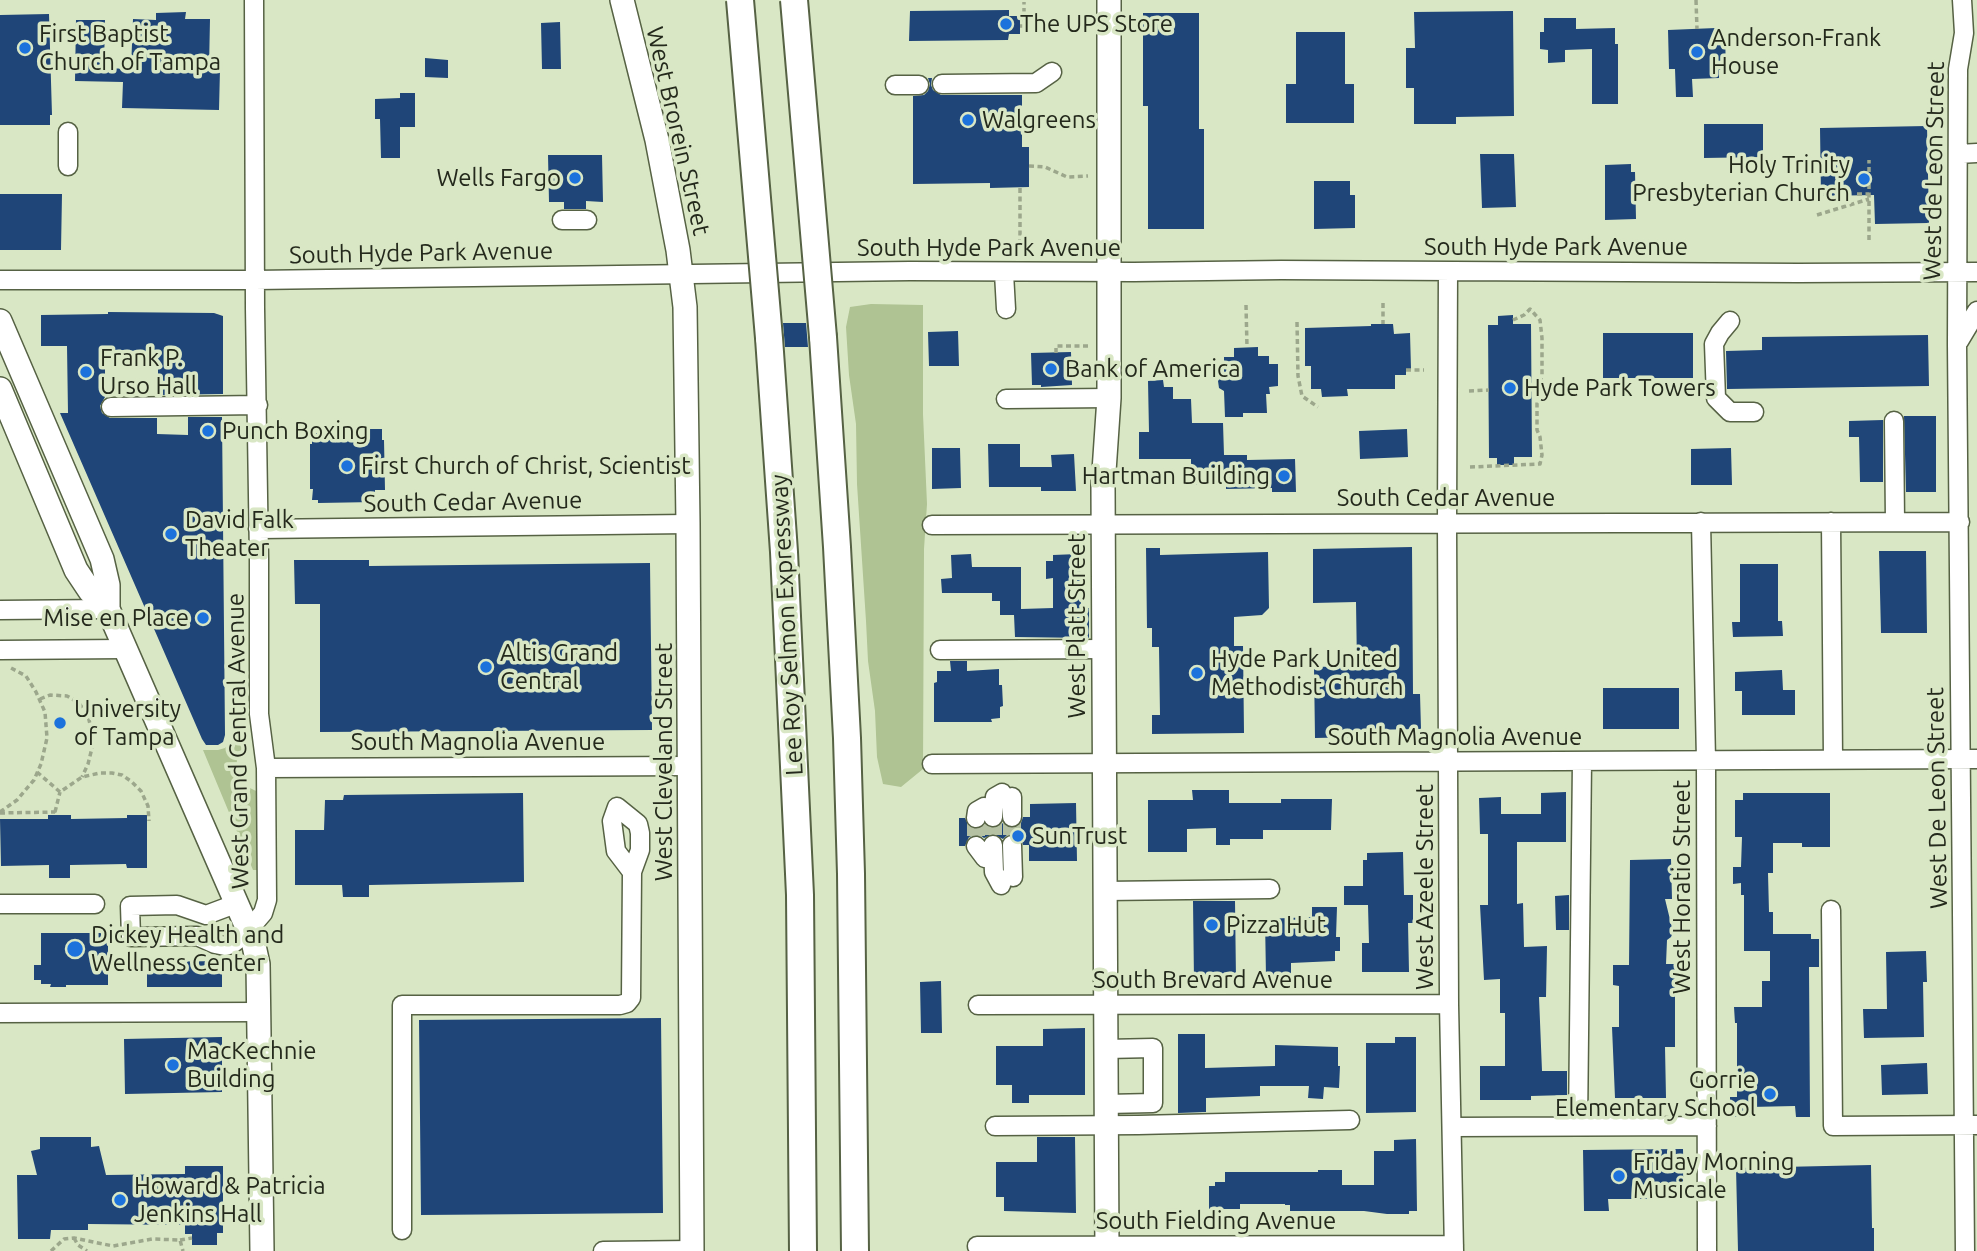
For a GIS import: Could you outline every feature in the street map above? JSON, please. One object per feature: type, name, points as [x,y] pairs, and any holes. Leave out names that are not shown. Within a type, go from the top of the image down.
[{"type":"highway","name":"Lee Roy Selmon Expressway","points":[[740,0],[784,540],[800,883],[803,1251]]},
{"type":"highway","points":[[794,0],[837,534],[852,913],[855,1251]]},
{"type":"main road","name":"West Brorein Street","points":[[622,0],[657,141],[681,273]]},
{"type":"main road","name":"West Platt Street","points":[[1107,1248],[1103,486],[1109,398],[1109,0]]},
{"type":"main road","name":"West Cleveland Street","points":[[681,273],[685,307],[688,524],[692,1251]]},
{"type":"main road","points":[[0,321],[102,559],[108,585],[108,609],[124,649],[249,929],[258,964],[262,1251]]},
{"type":"main road","points":[[0,389],[76,569],[90,591],[108,609]]},
{"type":"street","name":"West Grand Central Avenue","points":[[249,929],[263,913],[267,900],[266,768],[259,714],[254,0]]},
{"type":"street","name":"West de Leon Street","points":[[1958,344],[1958,69],[1964,33],[1962,0]]},
{"type":"street","points":[[942,84],[1036,83],[1052,72]]},
{"type":"street","points":[[895,85],[919,85]]},
{"type":"street","points":[[68,132],[68,166]]},
{"type":"street","points":[[1958,154],[1977,153]]},
{"type":"street","points":[[562,220],[587,220]]},
{"type":"street","name":"South Hyde Park Avenue","points":[[0,280],[255,280],[910,271],[1977,272]]},
{"type":"street","name":"West Azeele Street","points":[[1448,271],[1449,1004],[1454,1248]]},
{"type":"street","points":[[1004,273],[1006,309]]},
{"type":"street","points":[[1958,344],[1977,311]]},
{"type":"street","points":[[1730,321],[1714,344],[1716,398],[1730,411],[1754,412]]},
{"type":"street","name":"West De Leon Street","points":[[1958,344],[1960,522],[1969,759],[1971,1125],[1965,1251]]},
{"type":"street","points":[[1006,399],[1109,398]]},
{"type":"street","points":[[111,407],[258,405]]},
{"type":"street","points":[[1894,421],[1895,522]]},
{"type":"street","name":"West Horatio Street","points":[[1701,522],[1706,760],[1707,1251]]},
{"type":"street","points":[[1831,522],[1833,760]]},
{"type":"street","name":"South Cedar Avenue","points":[[932,525],[1960,522]]},
{"type":"street","name":"South Cedar Avenue","points":[[258,529],[688,524]]},
{"type":"street","points":[[0,610],[108,609]]},
{"type":"street","points":[[0,650],[124,649]]},
{"type":"street","points":[[940,650],[1104,649]]},
{"type":"street","name":"South Magnolia Avenue","points":[[932,764],[1969,759]]},
{"type":"street","points":[[1578,1126],[1582,761]]},
{"type":"street","name":"South Magnolia Avenue","points":[[266,768],[690,766]]},
{"type":"street","points":[[402,1230],[402,1005],[627,1003],[631,998],[632,872]]},
{"type":"street","points":[[1105,891],[1270,889]]},
{"type":"street","points":[[238,903],[206,915],[177,905],[130,906],[131,937],[197,936],[225,946],[238,940],[249,929]]},
{"type":"street","points":[[0,904],[95,904]]},
{"type":"street","points":[[1831,910],[1833,1126],[1971,1125]]},
{"type":"street","name":"South Brevard Avenue","points":[[978,1005],[1449,1004]]},
{"type":"street","points":[[0,1013],[258,1012]]},
{"type":"street","points":[[995,1126],[1106,1114],[1153,1103],[1153,1048],[1106,1049]]},
{"type":"street","points":[[1106,1114],[1350,1121]]},
{"type":"street","points":[[1452,1127],[1707,1126]]},
{"type":"street","name":"South Fielding Avenue","points":[[977,1246],[1454,1248]]},
{"type":"street","points":[[603,1251],[692,1251]]},
{"type":"path","points":[[1696,0],[1696,29]]},
{"type":"path","points":[[1020,26],[1024,26],[1024,2]]},
{"type":"path","points":[[1869,160],[1872,217],[1869,240]]},
{"type":"path","points":[[1029,166],[1045,167],[1067,177],[1088,176]]},
{"type":"path","points":[[1020,188],[1020,245]]},
{"type":"path","points":[[1857,194],[1869,197]]},
{"type":"path","points":[[1817,215],[1869,197]]},
{"type":"path","points":[[1470,467],[1539,464],[1542,455],[1537,430],[1537,391],[1542,363],[1540,320],[1530,309],[1529,302]]},
{"type":"path","points":[[1383,303],[1383,324]]},
{"type":"path","points":[[1246,305],[1247,347]]},
{"type":"path","points":[[1513,320],[1530,309]]},
{"type":"path","points":[[1297,322],[1298,376],[1302,396],[1318,407]]},
{"type":"path","points":[[1056,353],[1056,346],[1088,346]]},
{"type":"path","points":[[1406,370],[1424,370]]},
{"type":"path","points":[[1531,386],[1539,385]]},
{"type":"path","points":[[1469,391],[1489,390]]},
{"type":"path","points":[[0,812],[22,795],[37,772],[47,738],[45,712],[40,699],[26,676],[11,668]]},
{"type":"path","points":[[40,699],[50,695],[68,696],[79,703],[88,716],[92,748],[82,777]]},
{"type":"path","points":[[37,772],[60,792]]},
{"type":"path","points":[[0,812],[56,814],[60,792],[82,777],[112,773],[135,784],[148,806],[149,821]]},
{"type":"path","points":[[74,1238],[78,1245],[87,1251]]},
{"type":"path","points":[[51,1251],[64,1239],[74,1238],[102,1245],[123,1245],[152,1239],[192,1238]]},
{"type":"path","points":[[180,1240],[183,1251]]},
{"type":"path","points":[[117,1251],[123,1245]]},
{"type":"green space","points":[[871,304],[923,305],[923,414],[927,504],[924,549],[923,769],[901,787],[883,784],[877,757],[875,711],[868,661],[856,424],[846,327],[850,307]]},
{"type":"green space","points":[[244,725],[244,747],[237,760],[236,770],[248,787],[258,792],[259,870],[253,870],[203,750],[225,748]]},
{"type":"building","points":[[1009,10],[1009,16],[1020,16],[1020,34],[1009,34],[1008,40],[909,41],[910,11]]},
{"type":"building","points":[[1513,11],[1514,116],[1456,117],[1456,124],[1414,124],[1414,88],[1406,88],[1406,48],[1415,48],[1414,12]]},
{"type":"building","points":[[186,12],[185,19],[210,19],[209,69],[220,69],[219,110],[122,108],[123,82],[75,81],[76,20],[105,20],[104,68],[131,69],[133,19],[156,20],[156,13]]},
{"type":"building","points":[[1143,13],[1199,13],[1199,129],[1204,129],[1204,229],[1148,229],[1148,106],[1143,106]]},
{"type":"building","name":"First Baptist Church of Tampa","points":[[49,14],[50,125],[0,125],[0,15]]},
{"type":"building","points":[[1544,18],[1576,18],[1576,29],[1615,28],[1615,44],[1618,44],[1618,104],[1592,104],[1592,49],[1565,50],[1565,62],[1548,63],[1548,50],[1540,49],[1540,32],[1544,32]]},
{"type":"building","points":[[560,22],[561,69],[542,69],[541,23]]},
{"type":"building","name":"Anderson-Frank House","points":[[1716,28],[1725,36],[1726,70],[1719,70],[1719,78],[1692,79],[1693,97],[1676,97],[1675,69],[1669,69],[1668,30]]},
{"type":"building","points":[[1296,32],[1345,32],[1345,84],[1354,84],[1354,123],[1286,123],[1286,84],[1296,84]]},
{"type":"building","points":[[425,58],[448,60],[448,78],[425,77]]},
{"type":"building","name":"Walgreens","points":[[928,78],[932,78],[933,90],[941,95],[1022,95],[1022,147],[1029,147],[1029,187],[990,188],[990,183],[913,184],[913,96],[924,95],[928,91]]},
{"type":"building","points":[[400,93],[415,93],[415,127],[400,127],[400,158],[381,158],[380,119],[375,119],[375,99],[400,98]]},
{"type":"building","points":[[1704,124],[1763,124],[1763,157],[1704,158]]},
{"type":"building","points":[[1927,126],[1929,223],[1875,224],[1874,195],[1821,196],[1820,128]]},
{"type":"building","points":[[1480,154],[1514,154],[1516,207],[1482,208]]},
{"type":"building","name":"Wells Fargo","points":[[548,155],[602,155],[603,202],[586,201],[586,209],[564,209],[564,202],[549,202]]},
{"type":"building","points":[[1631,164],[1631,172],[1635,172],[1636,219],[1605,220],[1605,165]]},
{"type":"building","points":[[1314,181],[1350,181],[1350,195],[1355,195],[1355,228],[1314,229]]},
{"type":"building","points":[[0,194],[62,194],[61,250],[0,250]]},
{"type":"building","points":[[108,312],[214,313],[223,316],[223,394],[158,395],[158,361],[144,361],[144,351],[105,350],[105,397],[100,406],[102,413],[110,418],[157,418],[157,434],[188,435],[188,417],[222,417],[225,735],[223,742],[218,745],[206,745],[202,739],[60,413],[68,413],[67,346],[41,346],[41,315]]},
{"type":"building","name":"Hyde Park Towers","points":[[1513,315],[1513,324],[1531,324],[1532,457],[1514,457],[1514,465],[1497,465],[1497,458],[1489,458],[1488,325],[1498,325],[1498,316]]},
{"type":"building","points":[[783,323],[806,323],[808,347],[785,347]]},
{"type":"building","points":[[1393,324],[1394,334],[1410,333],[1411,369],[1406,369],[1406,375],[1395,375],[1395,389],[1347,389],[1348,396],[1322,397],[1321,389],[1311,389],[1311,366],[1305,366],[1305,328]]},
{"type":"building","points":[[958,331],[959,366],[929,366],[928,332]]},
{"type":"building","points":[[1603,333],[1693,333],[1693,378],[1603,378]]},
{"type":"building","points":[[1928,335],[1929,386],[1727,389],[1726,351],[1762,350],[1762,337]]},
{"type":"building","points":[[1258,347],[1258,356],[1269,356],[1269,364],[1278,364],[1278,386],[1269,387],[1270,394],[1266,394],[1267,413],[1243,413],[1243,417],[1225,417],[1224,391],[1219,388],[1218,381],[1224,373],[1224,357],[1234,357],[1234,348]]},
{"type":"building","name":"Bank of America","points":[[1071,352],[1072,385],[1032,385],[1031,353]]},
{"type":"building","points":[[1163,380],[1164,387],[1173,387],[1173,399],[1191,399],[1192,423],[1223,423],[1224,455],[1247,455],[1247,460],[1295,459],[1296,492],[1272,492],[1272,488],[1226,489],[1226,485],[1191,485],[1191,459],[1139,459],[1139,432],[1149,432],[1148,381]]},
{"type":"building","points":[[1904,416],[1936,416],[1936,492],[1906,492]]},
{"type":"building","points":[[1883,420],[1883,482],[1860,482],[1859,437],[1849,437],[1849,421]]},
{"type":"building","name":"First Church of Christ, Scientist","points":[[339,429],[339,432],[382,429],[385,490],[375,490],[375,502],[318,503],[318,500],[312,500],[312,433]]},
{"type":"building","points":[[1407,429],[1408,457],[1360,459],[1359,431]]},
{"type":"building","points":[[988,444],[1020,444],[1020,467],[1052,467],[1051,455],[1074,454],[1076,491],[1041,491],[1041,487],[989,487]]},
{"type":"building","points":[[932,448],[960,448],[961,488],[932,489]]},
{"type":"building","points":[[1731,448],[1732,485],[1691,485],[1691,449]]},
{"type":"building","points":[[1412,547],[1413,694],[1420,694],[1421,729],[1362,730],[1362,737],[1315,738],[1314,667],[1357,666],[1356,602],[1313,603],[1313,549]]},
{"type":"building","points":[[1146,548],[1160,548],[1160,555],[1268,552],[1269,608],[1262,615],[1234,617],[1234,646],[1243,646],[1244,733],[1152,734],[1152,715],[1160,715],[1159,647],[1152,647],[1152,628],[1147,628]]},
{"type":"building","points":[[1879,551],[1926,551],[1927,633],[1881,633]]},
{"type":"building","points":[[971,554],[972,567],[1021,567],[1021,609],[1053,608],[1053,578],[1046,579],[1046,561],[1053,561],[1053,555],[1078,554],[1081,608],[1089,608],[1089,638],[1015,637],[1014,615],[1000,615],[1000,601],[992,601],[992,593],[942,593],[941,579],[952,578],[951,555]]},
{"type":"building","name":"Altis Grand Central","points":[[294,560],[369,560],[369,566],[650,563],[652,730],[320,732],[320,604],[295,604]]},
{"type":"building","points":[[1740,564],[1778,564],[1778,621],[1782,621],[1783,636],[1733,637],[1732,622],[1740,622]]},
{"type":"building","points":[[950,661],[967,661],[967,671],[999,669],[1003,706],[1000,707],[1000,718],[991,719],[992,722],[934,722],[934,683],[937,682],[937,671],[951,671]]},
{"type":"building","points":[[1782,670],[1783,690],[1795,690],[1795,715],[1742,715],[1742,691],[1735,691],[1735,672]]},
{"type":"building","points":[[1603,688],[1679,688],[1679,729],[1603,729]]},
{"type":"building","points":[[1192,790],[1229,790],[1229,803],[1332,799],[1331,830],[1263,830],[1263,839],[1230,839],[1230,845],[1216,845],[1216,828],[1187,829],[1187,852],[1148,852],[1148,800],[1193,800]]},
{"type":"building","points":[[1566,792],[1566,842],[1517,842],[1517,904],[1523,903],[1524,947],[1547,946],[1546,997],[1539,997],[1542,1071],[1567,1071],[1567,1095],[1531,1096],[1531,1100],[1480,1100],[1480,1066],[1505,1066],[1505,1013],[1500,1013],[1500,979],[1484,980],[1480,905],[1488,905],[1488,834],[1480,834],[1479,798],[1501,797],[1501,814],[1541,814],[1541,793]]},
{"type":"building","points":[[523,793],[524,882],[369,885],[369,897],[343,897],[342,885],[295,885],[295,830],[324,830],[325,800],[343,800],[344,795]]},
{"type":"building","points":[[1743,793],[1830,793],[1830,847],[1773,843],[1773,873],[1768,873],[1769,912],[1773,912],[1773,934],[1811,934],[1811,939],[1819,939],[1819,967],[1809,967],[1810,1117],[1796,1117],[1795,1106],[1750,1107],[1751,1117],[1730,1117],[1730,1097],[1737,1097],[1737,1023],[1734,1007],[1762,1007],[1762,981],[1770,981],[1770,951],[1744,951],[1744,895],[1741,895],[1741,883],[1733,884],[1733,867],[1741,867],[1742,837],[1735,837],[1735,800],[1743,800]]},
{"type":"building","name":"SunTrust","points":[[1076,803],[1077,861],[1029,861],[1029,845],[1023,845],[1021,838],[1012,834],[1003,839],[993,834],[984,838],[974,835],[969,837],[965,846],[959,846],[959,818],[965,818],[974,829],[985,825],[997,828],[1003,823],[1013,828],[1021,823],[1023,817],[1030,817],[1030,804]]},
{"type":"building","points":[[48,815],[71,815],[71,819],[147,815],[147,868],[127,868],[126,864],[70,865],[70,878],[49,878],[49,865],[1,866],[0,819],[48,819]]},
{"type":"building","points":[[1403,852],[1404,895],[1413,895],[1413,923],[1408,923],[1409,972],[1362,972],[1362,943],[1369,943],[1368,905],[1344,905],[1344,886],[1363,886],[1363,860],[1367,860],[1367,853]]},
{"type":"building","points":[[1671,859],[1672,899],[1665,899],[1673,932],[1667,940],[1666,964],[1675,964],[1675,1047],[1665,1047],[1666,1098],[1615,1098],[1612,1027],[1619,1027],[1619,986],[1613,985],[1613,965],[1629,965],[1630,860]]},
{"type":"building","points":[[1569,895],[1569,930],[1556,930],[1555,896]]},
{"type":"building","points":[[1193,901],[1235,901],[1236,980],[1194,981]]},
{"type":"building","points":[[1312,907],[1337,907],[1336,937],[1340,937],[1340,951],[1335,951],[1335,961],[1291,963],[1291,976],[1266,977],[1265,919],[1312,917]]},
{"type":"building","name":"Dickey Health and Wellness Center","points":[[41,933],[108,933],[108,985],[50,987],[51,984],[41,984],[41,980],[34,980],[34,965],[41,965]]},
{"type":"building","points":[[1926,951],[1927,982],[1923,982],[1924,1037],[1864,1038],[1863,1009],[1887,1009],[1886,952]]},
{"type":"building","points":[[222,961],[222,987],[147,987],[147,962]]},
{"type":"building","points":[[941,981],[942,1033],[921,1033],[920,982]]},
{"type":"building","points":[[661,1018],[663,1213],[421,1215],[419,1020]]},
{"type":"building","points":[[1085,1028],[1085,1095],[1029,1095],[1029,1103],[1012,1103],[1012,1085],[996,1085],[996,1046],[1043,1046],[1043,1029]]},
{"type":"building","points":[[1178,1034],[1205,1034],[1205,1068],[1275,1066],[1275,1045],[1338,1047],[1339,1088],[1324,1087],[1323,1099],[1308,1098],[1309,1086],[1260,1086],[1260,1096],[1206,1098],[1206,1112],[1178,1113]]},
{"type":"building","name":"MacKechnie Building","points":[[222,1037],[222,1092],[125,1094],[124,1039]]},
{"type":"building","points":[[1395,1037],[1416,1037],[1416,1112],[1366,1113],[1366,1043],[1395,1043]]},
{"type":"building","points":[[1927,1063],[1928,1094],[1882,1095],[1881,1065]]},
{"type":"building","name":"Howard & Patricia Jenkins Hall","points":[[40,1137],[91,1137],[91,1147],[99,1146],[106,1175],[185,1174],[185,1166],[223,1166],[223,1233],[217,1233],[217,1245],[192,1245],[192,1234],[185,1234],[185,1225],[88,1224],[88,1230],[51,1230],[50,1239],[18,1239],[17,1175],[37,1175],[31,1151],[40,1149]]},
{"type":"building","points":[[1037,1137],[1075,1137],[1076,1213],[1004,1211],[1004,1197],[996,1197],[996,1162],[1037,1162]]},
{"type":"building","points":[[1416,1139],[1417,1211],[1409,1211],[1409,1214],[1290,1211],[1290,1205],[1285,1204],[1240,1204],[1240,1209],[1209,1209],[1209,1186],[1215,1186],[1215,1182],[1225,1182],[1225,1172],[1342,1170],[1342,1185],[1374,1185],[1374,1151],[1394,1151],[1394,1140]]},
{"type":"building","points":[[1683,1149],[1684,1199],[1608,1199],[1609,1211],[1584,1211],[1583,1150]]},
{"type":"building","points":[[1871,1165],[1874,1251],[1738,1251],[1736,1168]]},
{"type":"tunnel","points":[[993,817],[993,845]]},
{"type":"tunnel","points":[[1012,817],[1012,845]]},
{"type":"tunnel","points":[[976,818],[976,846]]},
{"type":"place","name":"The UPS Store","points":[[1006,24]]},
{"type":"place","name":"First Baptist Church of Tampa","points":[[25,48]]},
{"type":"place","name":"Anderson-Frank House","points":[[1697,52]]},
{"type":"place","name":"Walgreens","points":[[968,120]]},
{"type":"place","name":"Wells Fargo","points":[[575,178]]},
{"type":"place","name":"Holy Trinity Presbyterian Church","points":[[1864,179]]},
{"type":"place","name":"Bank of America","points":[[1051,369]]},
{"type":"place","name":"Frank P. Urso Hall","points":[[86,372]]},
{"type":"place","name":"Hyde Park Towers","points":[[1510,388]]},
{"type":"place","name":"Punch Boxing","points":[[208,431]]},
{"type":"place","name":"First Church of Christ, Scientist","points":[[347,466]]},
{"type":"place","name":"Hartman Building","points":[[1284,476]]},
{"type":"place","name":"David Falk Theater","points":[[171,534]]},
{"type":"place","name":"Mise en Place","points":[[203,618]]},
{"type":"place","name":"Altis Grand Central","points":[[486,667]]},
{"type":"place","name":"Hyde Park United Methodist Church","points":[[1197,673]]},
{"type":"place","name":"University of Tampa","points":[[60,723]]},
{"type":"place","name":"SunTrust","points":[[1018,836]]},
{"type":"place","name":"Pizza Hut","points":[[1212,925]]},
{"type":"place","name":"Dickey Health and Wellness Center","points":[[75,949]]},
{"type":"place","name":"MacKechnie Building","points":[[173,1065]]},
{"type":"place","name":"Gorrie Elementary School","points":[[1770,1094]]},
{"type":"place","name":"Friday Morning Musicale","points":[[1619,1176]]},
{"type":"place","name":"Howard & Patricia Jenkins Hall","points":[[120,1200]]}]
